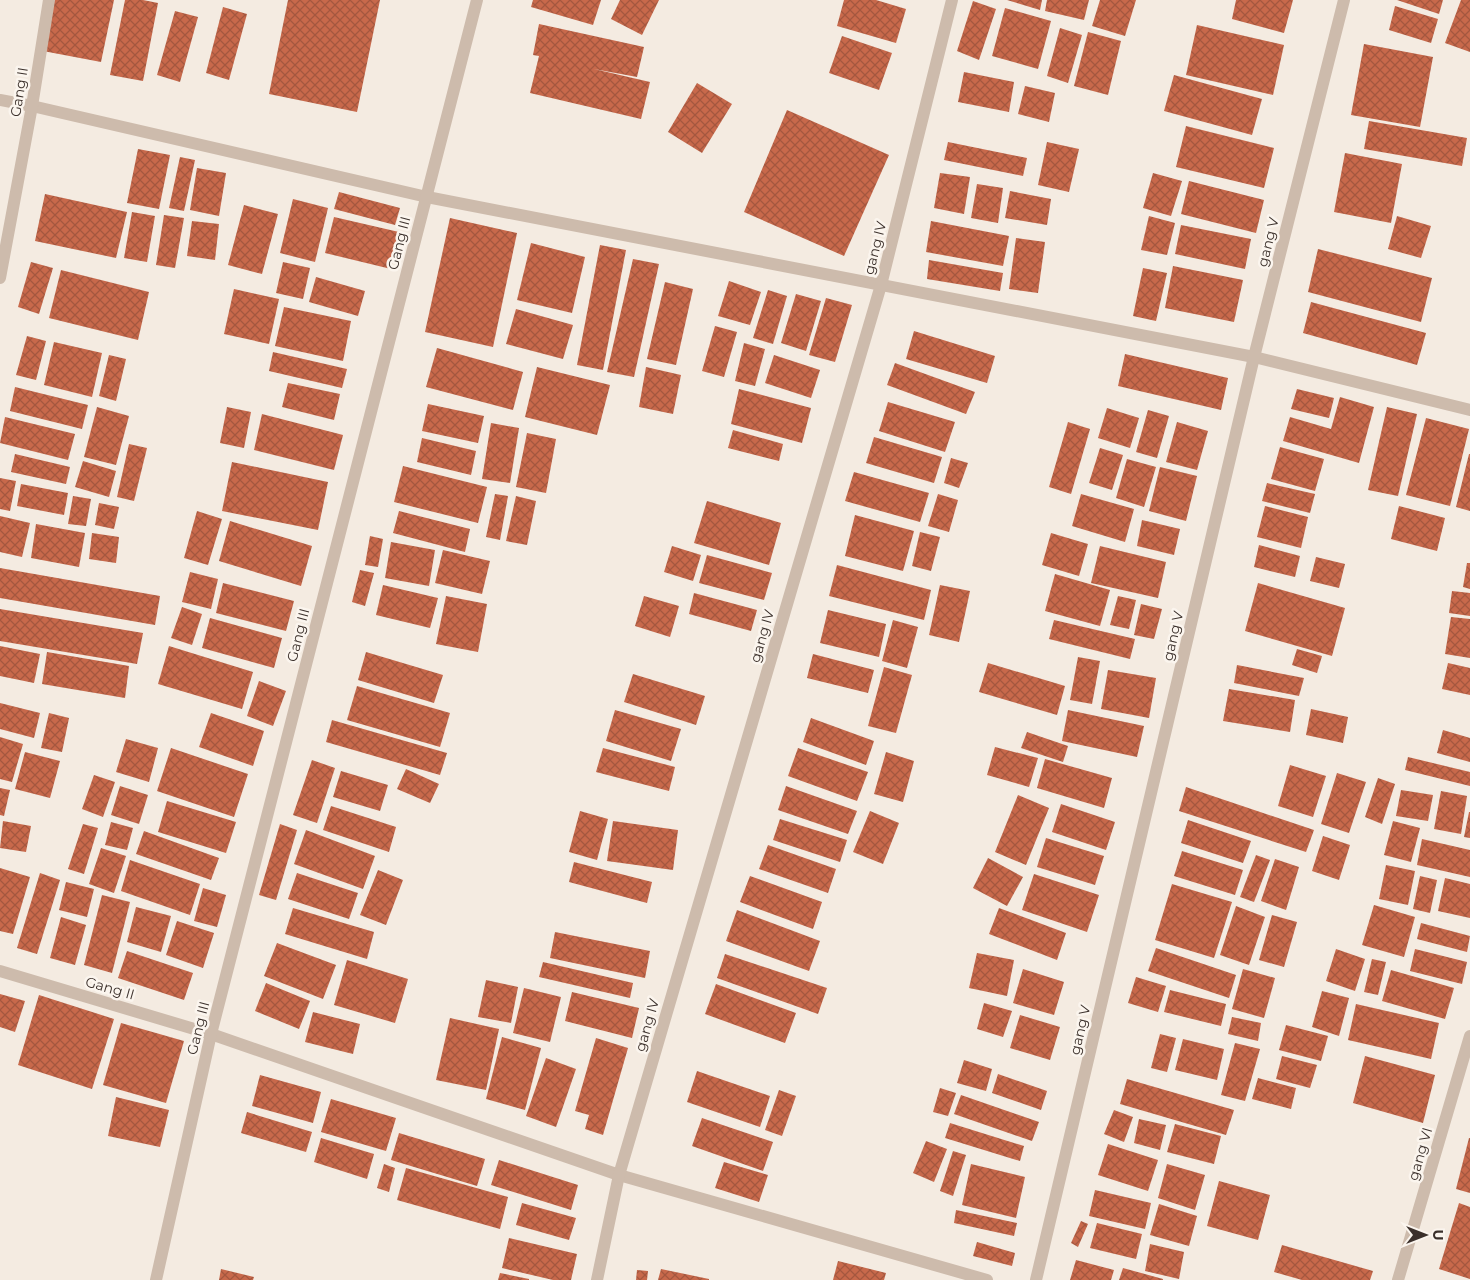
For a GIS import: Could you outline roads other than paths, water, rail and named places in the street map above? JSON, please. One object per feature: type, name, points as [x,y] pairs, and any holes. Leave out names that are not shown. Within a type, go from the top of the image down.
[{"type":"street","name":"Gang II","points":[[0,278],[32,106],[49,0]]},
{"type":"street","name":"Gang III","points":[[156,1280],[211,1034],[477,0]]},
{"type":"street","name":"gang IV","points":[[596,1280],[619,1175],[881,285],[952,0]]},
{"type":"street","name":"gang V","points":[[1036,1280],[1254,357],[1344,0]]},
{"type":"street","points":[[0,100],[427,196],[1254,357],[1470,410]]},
{"type":"street","name":"Gang II","points":[[0,971],[211,1034],[619,1175],[987,1280]]},
{"type":"street","name":"gang VI","points":[[1398,1280],[1470,1036]]}]
